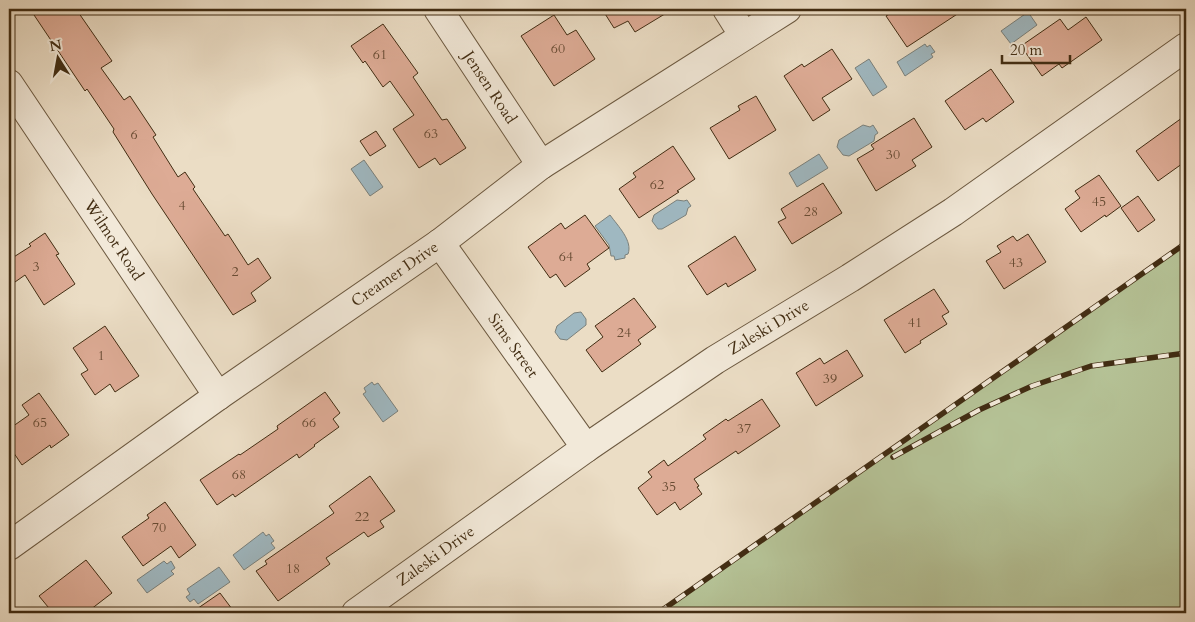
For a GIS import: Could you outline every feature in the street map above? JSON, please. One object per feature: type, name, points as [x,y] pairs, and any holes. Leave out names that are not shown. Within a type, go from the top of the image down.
[{"type":"street","name":"Jensen Road","points":[[438,9],[541,165]]},
{"type":"street","points":[[727,9],[744,36]]},
{"type":"street","name":"Creamer Drive","points":[[9,546],[218,396],[440,243],[541,165],[787,9]]},
{"type":"street","name":"Zaleski Drive","points":[[356,613],[586,448],[714,360],[850,278],[953,212],[1186,47]]},
{"type":"street","name":"Wilmot Road","points":[[9,84],[218,396]]},
{"type":"street","name":"Sims Street","points":[[440,243],[586,448]]},
{"type":"green space","points":[[1186,243],[1186,613],[658,613]]},
{"type":"water","points":[[1028,12],[1037,25],[1011,44],[1001,31]]},
{"type":"water","points":[[925,44],[927,47],[930,45],[935,52],[931,54],[933,57],[905,76],[897,62]]},
{"type":"water","points":[[869,59],[887,87],[873,96],[855,68]]},
{"type":"water","points":[[863,125],[870,127],[873,125],[878,133],[875,135],[874,141],[849,156],[843,155],[837,147],[839,140]]},
{"type":"water","points":[[819,154],[828,168],[797,187],[789,173]]},
{"type":"water","points":[[364,160],[383,187],[370,196],[351,169]]},
{"type":"water","points":[[677,200],[687,200],[691,206],[688,208],[686,215],[662,229],[658,229],[652,221],[654,215]]},
{"type":"water","points":[[610,215],[627,239],[629,249],[625,258],[615,260],[614,256],[611,256],[609,245],[595,226]]},
{"type":"water","points":[[581,312],[586,319],[586,325],[567,340],[560,339],[555,332],[557,326],[574,313]]},
{"type":"water","points":[[372,382],[374,385],[378,383],[398,411],[383,422],[363,394],[366,392],[364,388]]},
{"type":"water","points":[[263,532],[266,536],[269,534],[274,541],[271,543],[275,548],[244,570],[233,555]]},
{"type":"water","points":[[164,561],[167,564],[171,561],[175,568],[171,571],[174,574],[147,593],[137,580]]},
{"type":"water","points":[[219,567],[230,582],[198,604],[194,599],[190,602],[186,597],[190,594],[187,589]]},
{"type":"building","points":[[30,9],[76,9],[112,61],[101,68],[124,100],[130,96],[156,135],[153,137],[178,177],[185,172],[195,187],[193,189],[225,236],[228,234],[248,265],[258,258],[271,278],[251,293],[256,301],[233,315],[152,194],[113,132],[114,129],[87,89],[85,91]]},
{"type":"building","points":[[602,9],[673,9],[635,32],[628,21],[614,28]]},
{"type":"building","points":[[898,9],[965,9],[907,47],[886,16]]},
{"type":"building","points":[[554,15],[567,35],[576,30],[595,59],[554,86],[521,36]]},
{"type":"building","points":[[1086,17],[1102,40],[1062,68],[1059,64],[1042,76],[1021,46],[1060,19],[1068,30]]},
{"type":"building","points":[[383,24],[418,73],[413,77],[442,120],[447,119],[466,148],[440,165],[435,158],[419,168],[393,129],[414,115],[390,81],[383,87],[365,61],[363,63],[351,46]]},
{"type":"building","points":[[832,49],[852,79],[822,98],[830,110],[813,121],[784,76],[802,64],[804,67]]},
{"type":"building","points":[[991,69],[1014,102],[986,122],[983,118],[965,130],[945,101]]},
{"type":"building","points":[[756,96],[776,130],[729,159],[710,128],[740,110],[738,106]]},
{"type":"building","points":[[1186,115],[1186,161],[1158,181],[1136,151]]},
{"type":"building","points":[[914,118],[932,147],[912,160],[916,166],[876,191],[857,159],[874,149],[871,145]]},
{"type":"building","points":[[376,131],[386,146],[370,156],[360,141]]},
{"type":"building","points":[[673,146],[695,179],[677,191],[679,192],[639,218],[619,189],[636,177],[633,173]]},
{"type":"building","points":[[1099,175],[1121,206],[1081,232],[1065,209],[1080,198],[1075,191]]},
{"type":"building","points":[[823,183],[842,213],[792,244],[778,222],[786,218],[781,209]]},
{"type":"building","points":[[1138,196],[1155,220],[1138,232],[1121,208]]},
{"type":"building","points":[[585,215],[609,248],[587,264],[590,269],[565,287],[556,274],[550,278],[528,247],[561,223],[565,229]]},
{"type":"building","points":[[45,233],[59,254],[56,255],[75,284],[44,305],[25,275],[15,282],[9,273],[9,260],[31,246],[29,244]]},
{"type":"building","points":[[1028,234],[1046,262],[1004,289],[986,261],[1001,252],[997,246],[1013,236],[1017,241]]},
{"type":"building","points":[[735,236],[756,270],[728,287],[726,283],[707,295],[688,266]]},
{"type":"building","points":[[934,289],[949,312],[942,316],[947,324],[905,353],[884,320]]},
{"type":"building","points":[[634,298],[656,327],[638,340],[641,344],[602,372],[586,350],[603,337],[595,326]]},
{"type":"building","points":[[105,326],[139,376],[115,392],[110,384],[95,395],[81,374],[88,370],[73,348]]},
{"type":"building","points":[[847,350],[863,376],[816,406],[796,373],[820,358],[824,364]]},
{"type":"building","points":[[325,392],[340,413],[333,419],[339,427],[299,458],[297,454],[235,497],[233,494],[217,505],[200,480],[278,429],[277,426]]},
{"type":"building","points":[[39,393],[69,435],[51,448],[50,445],[22,465],[9,446],[9,429],[29,415],[22,405]]},
{"type":"building","points":[[762,399],[780,426],[738,454],[736,451],[694,479],[702,494],[680,510],[675,502],[657,515],[638,488],[652,477],[648,472],[664,460],[668,466],[706,439],[703,435],[726,419],[728,421]]},
{"type":"building","points":[[370,476],[395,511],[380,521],[384,527],[368,537],[364,532],[326,558],[330,564],[278,601],[256,571],[267,564],[265,561],[334,513],[329,506]]},
{"type":"building","points":[[165,502],[196,545],[179,558],[171,546],[143,566],[122,537],[149,518],[147,515]]},
{"type":"building","points":[[86,560],[112,593],[86,613],[53,613],[39,596]]},
{"type":"building","points":[[220,593],[235,613],[191,613]]},
{"type":"railway","points":[[658,613],[1186,243]]},
{"type":"railway","points":[[893,457],[979,410],[1032,386],[1091,366],[1186,353]]}]
